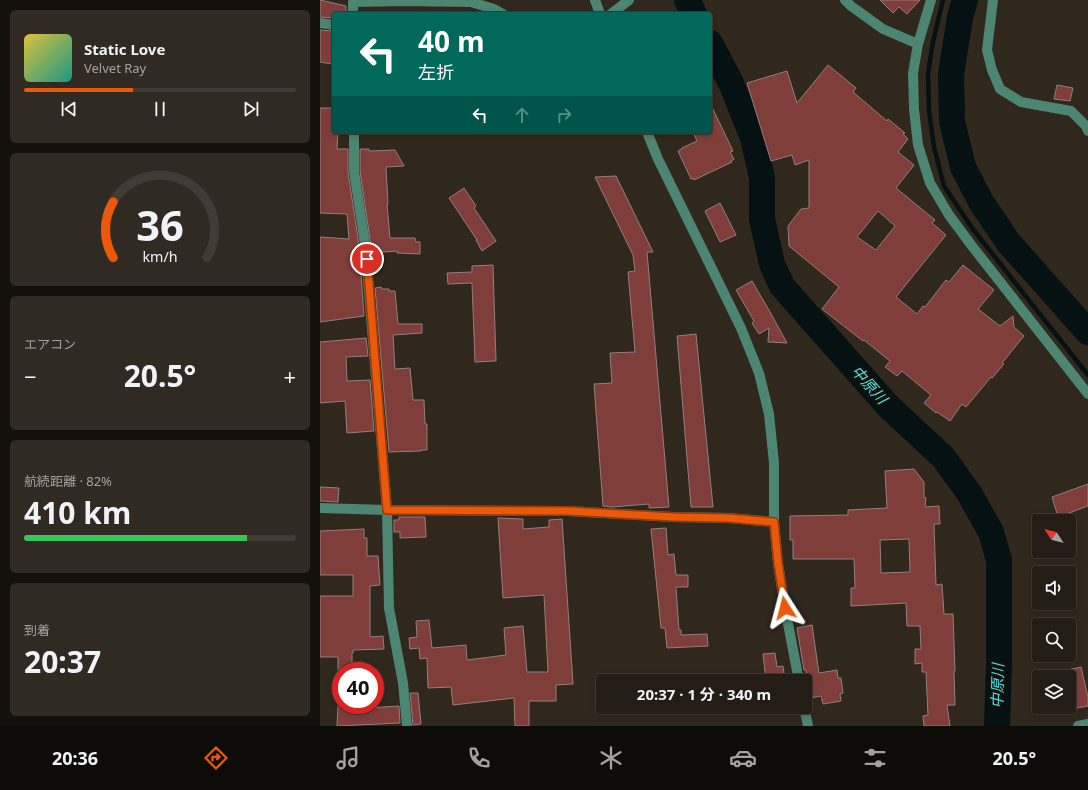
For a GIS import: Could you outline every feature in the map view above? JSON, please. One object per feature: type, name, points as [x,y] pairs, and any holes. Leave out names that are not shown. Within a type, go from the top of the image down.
[{"type":"street","points":[[595,0],[599,12]]},
{"type":"street","points":[[614,12],[629,0]]},
{"type":"street","points":[[845,0],[883,29],[918,44]]},
{"type":"street","points":[[931,0],[918,44],[913,73],[914,109],[918,145],[930,183],[949,214],[968,240],[1086,389]]},
{"type":"street","points":[[993,0],[987,50],[992,70],[1000,89],[1021,102],[1071,111],[1086,126],[1088,131]]},
{"type":"street","points":[[353,12],[353,2],[404,1],[471,2],[499,12]]},
{"type":"street","points":[[320,23],[332,25]]},
{"type":"street","points":[[354,134],[354,171],[366,244],[387,510],[389,608],[403,683],[407,726]]},
{"type":"street","points":[[648,134],[658,159],[741,328],[759,373],[769,414],[774,463],[774,522],[778,563],[785,608],[799,674]]},
{"type":"street","points":[[320,508],[568,511],[673,517],[728,518],[774,522]]},
{"type":"street","points":[[805,714],[808,726]]},
{"type":"street","points":[[1078,726],[1088,724]]},
{"type":"building","points":[[320,0],[346,6],[346,12],[332,12],[332,18],[320,17]]},
{"type":"building","points":[[880,0],[920,0],[907,14],[899,7],[893,13]]},
{"type":"building","points":[[320,30],[332,31],[332,64],[320,62]]},
{"type":"building","points":[[828,65],[856,88],[853,92],[887,121],[888,119],[905,133],[903,134],[908,139],[898,152],[914,165],[896,188],[935,220],[932,223],[946,235],[896,297],[917,314],[923,306],[925,307],[946,280],[949,282],[963,265],[994,290],[978,309],[1000,326],[1013,316],[1014,327],[1024,336],[992,378],[991,377],[966,407],[962,404],[950,421],[937,412],[936,413],[924,403],[931,395],[902,371],[897,376],[885,367],[890,361],[822,309],[839,287],[789,246],[788,226],[801,209],[809,208],[809,160],[795,165],[792,155],[771,161],[747,83],[787,71],[797,103]],"holes":[[[878,211],[895,226],[876,250],[857,237]]]},
{"type":"building","points":[[1057,85],[1073,88],[1070,101],[1054,99]]},
{"type":"building","points":[[712,107],[733,151],[730,152],[734,159],[731,161],[732,162],[694,180],[693,178],[691,179],[678,151],[697,141],[694,134],[712,134]]},
{"type":"building","points":[[320,108],[332,108],[332,134],[338,134],[337,149],[348,149],[348,172],[359,245],[364,316],[320,322],[320,237],[349,239],[347,214],[320,213]]},
{"type":"building","points":[[360,149],[369,149],[369,151],[395,150],[404,166],[386,167],[390,238],[415,238],[416,242],[420,242],[420,254],[397,253],[397,251],[372,253],[360,171]]},
{"type":"building","points":[[616,176],[653,252],[647,252],[669,507],[649,508],[649,504],[612,507],[603,506],[594,384],[612,383],[610,353],[635,352],[628,272],[635,271],[633,255],[595,177]]},
{"type":"building","points":[[464,188],[476,206],[474,208],[496,241],[482,251],[477,240],[449,198]]},
{"type":"building","points":[[720,203],[736,235],[720,242],[705,211]]},
{"type":"building","points":[[493,265],[496,361],[475,362],[472,283],[448,284],[447,273],[472,272],[472,266]]},
{"type":"building","points":[[752,281],[787,343],[768,342],[769,328],[759,334],[752,323],[754,321],[736,290]]},
{"type":"building","points":[[381,287],[382,289],[389,289],[389,291],[395,291],[398,324],[422,324],[422,333],[393,335],[395,369],[410,368],[413,400],[424,400],[425,424],[427,424],[427,450],[389,452],[375,288]]},
{"type":"building","points":[[696,334],[713,507],[691,507],[677,336]]},
{"type":"building","points":[[366,338],[368,356],[346,357],[347,381],[370,380],[374,431],[347,433],[345,401],[320,403],[320,342]]},
{"type":"building","points":[[914,469],[924,482],[924,497],[926,498],[925,507],[939,506],[940,524],[934,524],[936,585],[942,584],[944,614],[953,614],[955,705],[947,705],[950,726],[924,726],[923,716],[928,715],[926,672],[922,672],[922,663],[915,664],[915,649],[921,649],[920,626],[907,626],[906,603],[851,606],[851,588],[855,588],[854,559],[793,559],[793,540],[790,540],[790,516],[848,515],[848,510],[887,508],[885,471]],"holes":[[[909,539],[910,572],[881,573],[880,540]]]},
{"type":"building","points":[[1088,484],[1088,506],[1066,514],[1057,514],[1052,497]]},
{"type":"building","points":[[320,487],[339,488],[338,502],[320,501]]},
{"type":"building","points":[[399,517],[425,517],[426,537],[400,538],[400,532],[394,532],[394,520],[399,520]]},
{"type":"building","points":[[498,518],[523,519],[523,529],[549,527],[549,520],[562,519],[573,684],[556,685],[556,701],[529,701],[529,726],[515,726],[514,698],[453,705],[451,687],[428,688],[427,658],[420,659],[419,648],[410,649],[409,638],[417,637],[416,621],[429,620],[432,648],[466,645],[467,660],[506,655],[504,628],[523,626],[527,672],[548,672],[544,595],[503,598]]},
{"type":"building","points":[[666,528],[668,555],[674,554],[676,575],[688,575],[688,587],[676,587],[679,630],[681,630],[681,635],[707,634],[708,646],[667,648],[665,628],[661,628],[651,529]]},
{"type":"building","points":[[364,529],[364,538],[367,538],[367,556],[378,556],[380,585],[370,586],[370,637],[383,636],[384,649],[353,650],[352,662],[338,662],[338,657],[320,657],[320,596],[353,596],[353,575],[320,575],[320,531]]},
{"type":"building","points":[[812,625],[819,673],[837,670],[838,678],[841,678],[843,693],[840,694],[841,701],[823,704],[821,696],[812,698],[812,674],[807,674],[806,670],[804,670],[797,628]]},
{"type":"building","points":[[775,653],[777,667],[783,666],[784,674],[765,674],[763,654]]},
{"type":"building","points":[[1081,667],[1088,697],[1088,706],[1077,708],[1076,670],[1068,670]]},
{"type":"building","points":[[410,693],[418,693],[421,724],[413,725]]},
{"type":"building","points":[[399,706],[400,723],[337,726],[338,714],[384,714],[384,707]]},
{"type":"waterway","name":"中原川","points":[[687,0],[693,12]]},
{"type":"waterway","points":[[943,0],[933,42],[928,73],[929,111],[934,147],[944,186],[972,228],[1088,375]]},
{"type":"waterway","points":[[965,0],[960,17],[951,75],[952,121],[963,167],[981,202],[1008,242],[1088,332]]},
{"type":"waterway","name":"中原川","points":[[712,47],[731,83],[753,138],[762,178],[762,219],[772,264],[782,286],[889,407],[943,457],[969,493],[991,532],[999,560],[999,664],[997,726]]},
{"type":"route","points":[[367,259],[387,510],[568,511],[673,517],[728,518],[774,522],[778,563],[785,608]]}]
